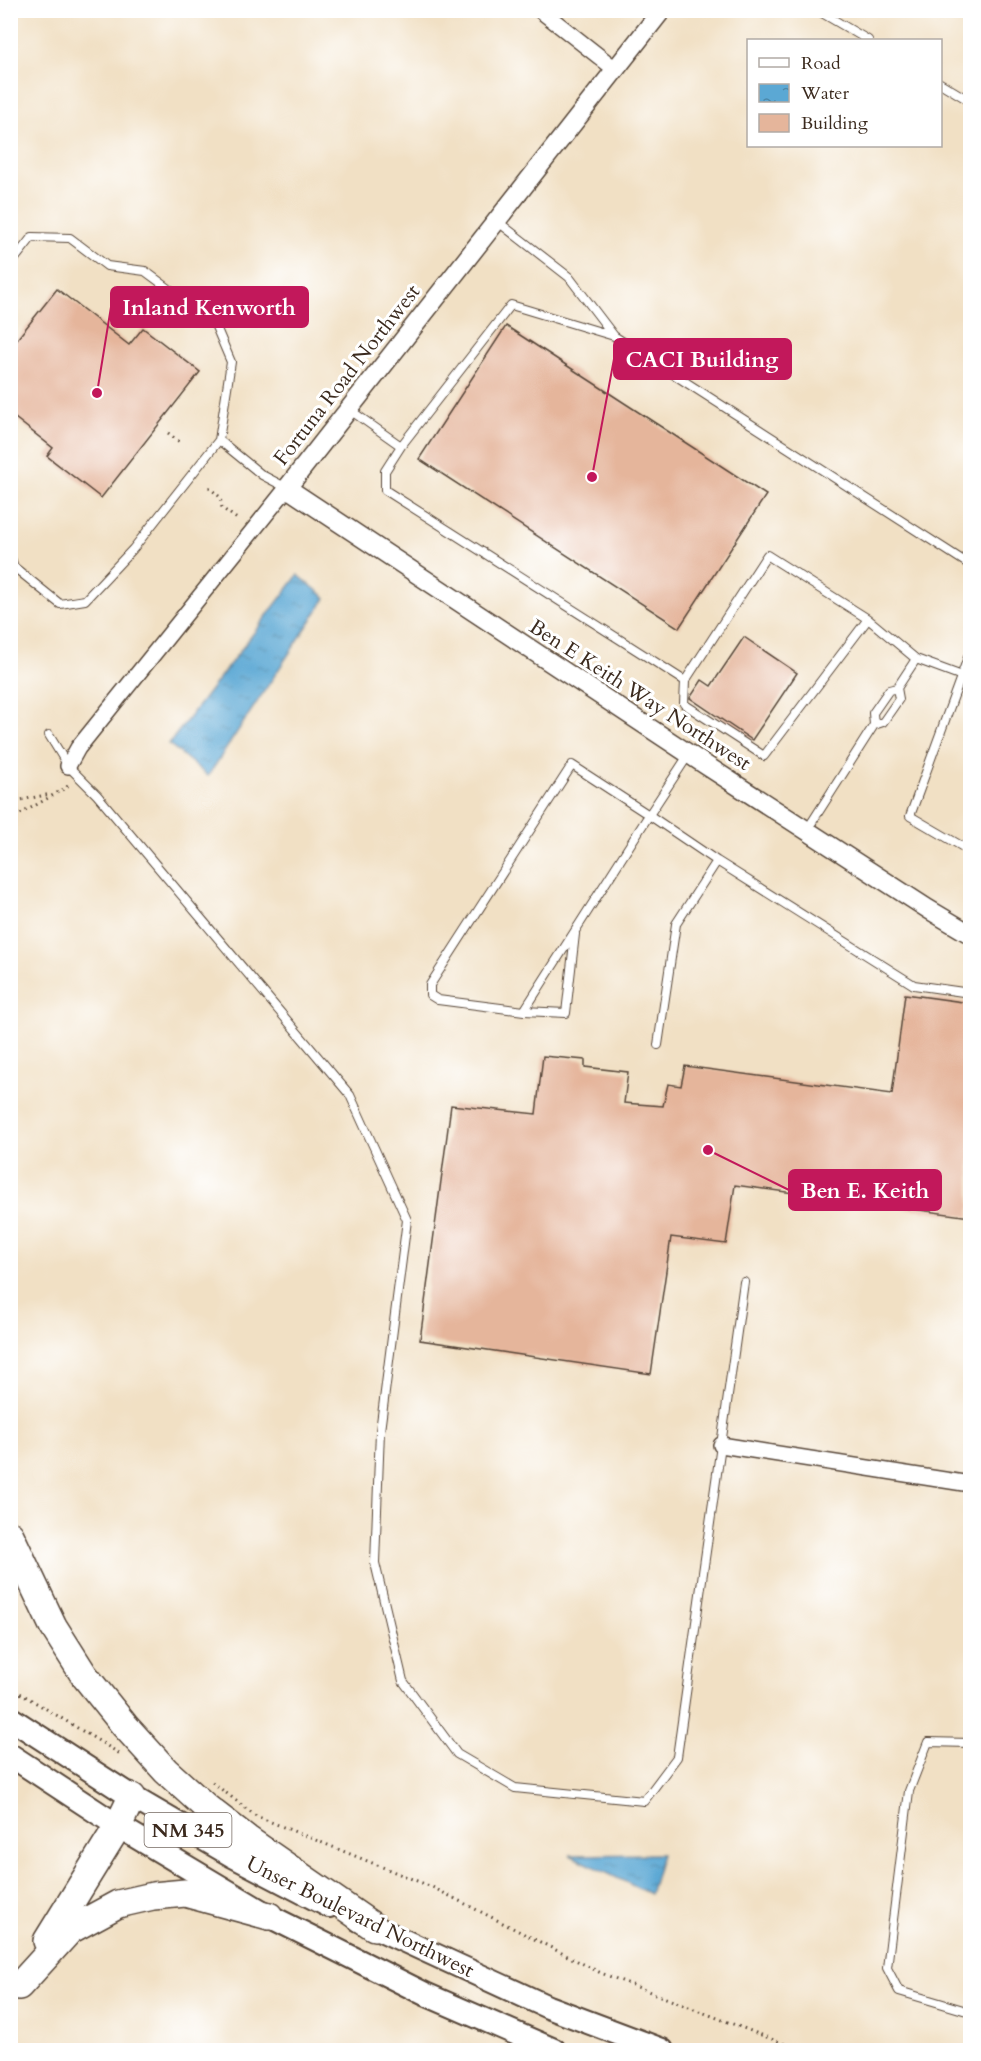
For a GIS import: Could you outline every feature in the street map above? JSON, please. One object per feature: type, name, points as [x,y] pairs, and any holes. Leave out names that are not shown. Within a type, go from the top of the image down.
[{"type":"highway","points":[[10,1535],[53,1626],[84,1675],[153,1758],[216,1815],[374,1927]]},
{"type":"highway","points":[[15,1994],[118,1826],[132,1797]]},
{"type":"highway","points":[[15,1994],[70,1930],[118,1904],[153,1896],[185,1893],[269,1916]]},
{"type":"main road","name":"Unser Boulevard Northwest","points":[[10,1718],[132,1797],[290,1887],[548,2007],[662,2050]]},
{"type":"main road","name":"Unser Boulevard Northwest","points":[[10,1755],[118,1826],[269,1916],[446,2004],[554,2050]]},
{"type":"street","points":[[540,10],[615,69]]},
{"type":"street","name":"Fortuna Road Northwest","points":[[68,766],[78,748],[287,488],[662,10]]},
{"type":"street","name":"Ben E Keith Way Northwest","points":[[287,488],[688,754],[970,934]]},
{"type":"street","points":[[720,1445],[970,1484]]},
{"type":"lane","points":[[817,10],[866,39]]},
{"type":"lane","points":[[942,84],[970,101]]},
{"type":"lane","points":[[496,220],[569,277],[614,336]]},
{"type":"lane","points":[[10,265],[32,237],[70,238],[107,266],[145,271],[214,322],[231,363],[219,440],[133,549],[85,600],[60,604],[14,567],[10,555]]},
{"type":"lane","points":[[685,681],[385,490],[385,471],[401,446],[511,305],[614,336],[970,565]]},
{"type":"lane","points":[[349,409],[401,446]]},
{"type":"lane","points":[[219,440],[262,476],[287,488]]},
{"type":"lane","points":[[868,619],[764,756],[684,704],[685,681],[767,555],[868,619],[916,659],[962,676]]},
{"type":"lane","points":[[970,652],[910,816],[970,850]]},
{"type":"lane","points":[[874,725],[883,722],[898,699],[897,688],[916,659]]},
{"type":"lane","points":[[807,830],[874,725],[873,713],[889,690],[897,688]]},
{"type":"lane","points":[[49,735],[68,766],[97,795],[350,1095],[407,1220],[380,1431],[375,1563],[403,1681],[457,1754],[516,1788],[644,1801],[676,1757],[744,1282]]},
{"type":"lane","points":[[524,1011],[688,754]]},
{"type":"lane","points":[[576,930],[566,1013],[524,1011],[438,1000],[430,995],[430,985],[573,765],[717,861],[914,985],[970,993]]},
{"type":"lane","points":[[658,1045],[676,924],[717,861]]},
{"type":"lane","points":[[970,1743],[928,1742],[909,1791],[887,1968],[898,1992],[970,2012]]},
{"type":"path","points":[[168,433],[181,443]]},
{"type":"path","points":[[208,487],[220,496],[222,508],[237,519]]},
{"type":"path","points":[[10,799],[21,800],[55,793],[10,820]]},
{"type":"path","points":[[10,1687],[122,1755]]},
{"type":"path","points":[[212,1782],[256,1816],[432,1887],[601,1973],[800,2050]]},
{"type":"water","points":[[298,575],[326,598],[208,776],[169,744]]},
{"type":"water","points":[[662,1854],[650,1894],[570,1855]]},
{"type":"building","points":[[57,289],[129,345],[143,328],[200,372],[101,498],[47,456],[53,448],[10,414],[10,348]]},
{"type":"building","points":[[506,326],[766,495],[679,628],[419,459]]},
{"type":"building","points":[[744,637],[797,673],[752,740],[690,698],[702,680],[711,686]]},
{"type":"building","points":[[905,994],[970,1003],[967,1039],[970,1039],[970,1217],[735,1185],[726,1244],[671,1237],[651,1374],[420,1340],[451,1105],[536,1114],[543,1056],[585,1060],[585,1067],[628,1072],[624,1103],[663,1106],[668,1084],[681,1086],[685,1066],[892,1094]]},
{"type":"place","name":"Inland Kenworth","points":[[97,393]]},
{"type":"place","name":"CACI Building","points":[[592,477]]},
{"type":"place","name":"Ben E. Keith","points":[[708,1150]]}]
